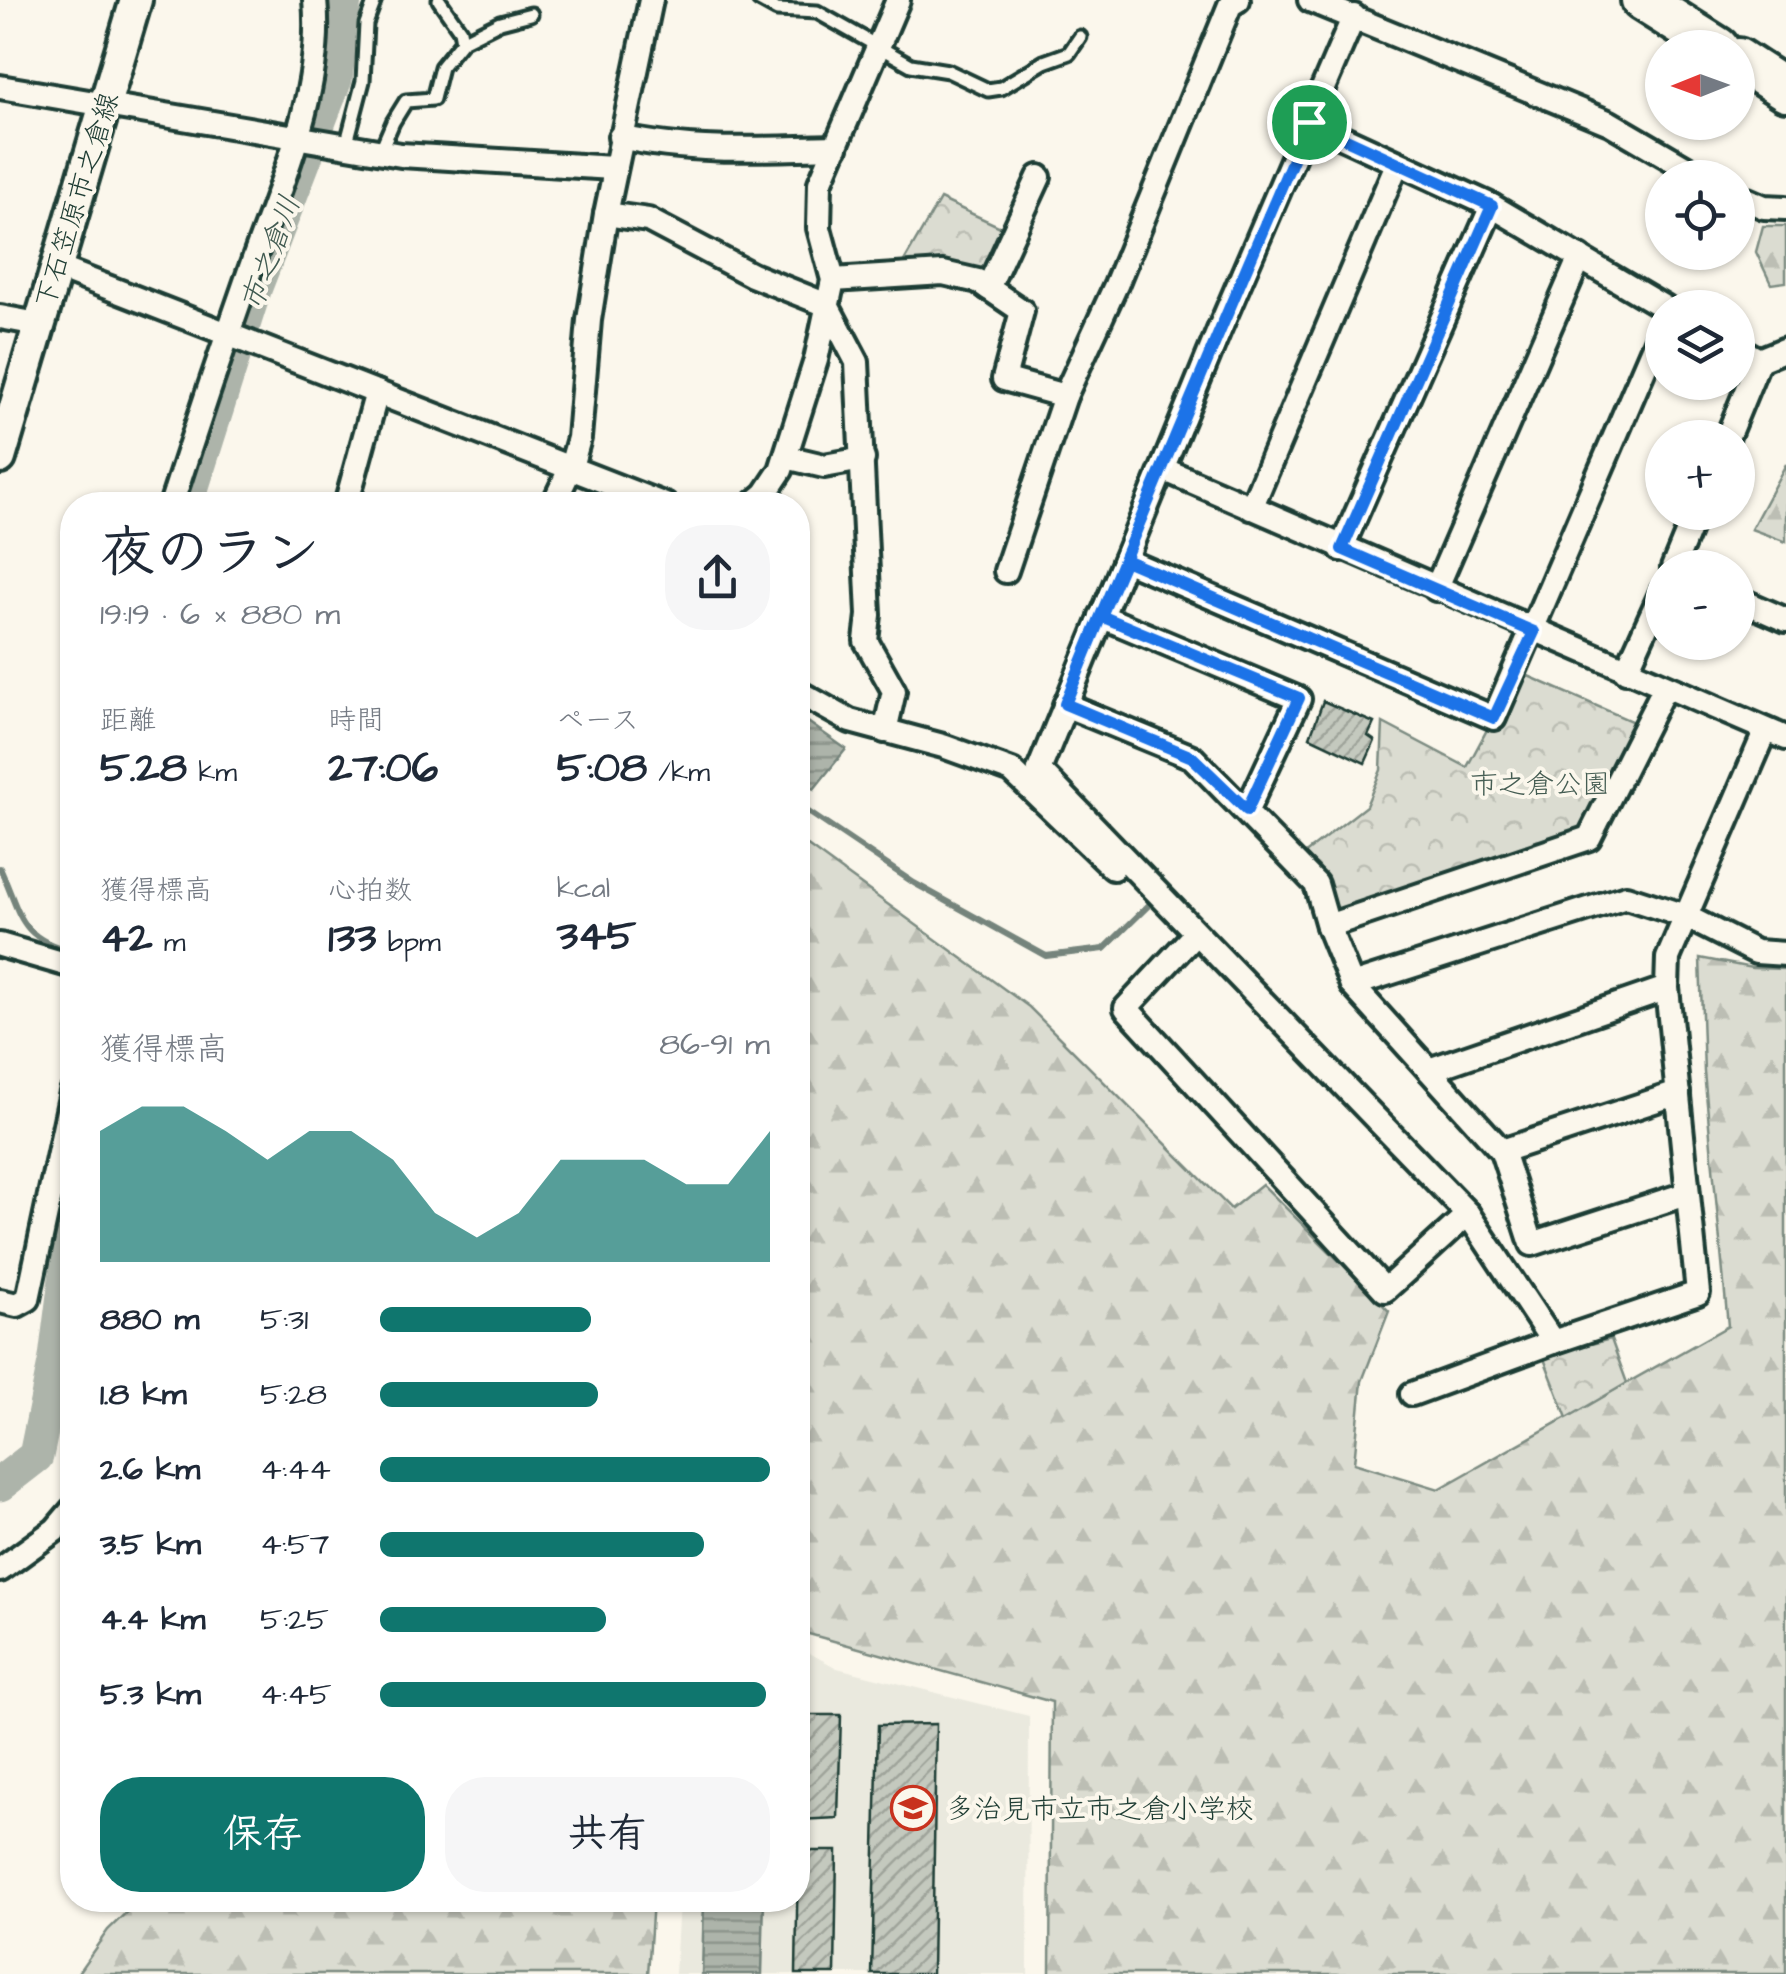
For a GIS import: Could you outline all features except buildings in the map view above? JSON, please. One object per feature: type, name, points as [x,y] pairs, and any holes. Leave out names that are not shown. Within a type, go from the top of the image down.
[{"type":"highway","points":[[1642,0],[1690,30]]},
{"type":"highway","points":[[1755,71],[1786,90]]},
{"type":"main road","name":"下石笠原市之倉線","points":[[0,458],[136,0]]},
{"type":"street","points":[[175,492],[296,139],[319,34],[316,0]]},
{"type":"street","points":[[558,492],[579,438],[590,320],[613,168],[651,0]]},
{"type":"street","points":[[766,492],[786,458],[816,360],[833,280],[819,228],[820,183],[898,0]]},
{"type":"street","points":[[1006,571],[1065,396],[1116,285],[1230,5],[1238,0]]},
{"type":"street","points":[[1310,0],[1610,123],[1673,160]]},
{"type":"street","points":[[1354,16],[1039,770],[1468,1214],[1553,1342]]},
{"type":"street","points":[[0,87],[380,152],[613,168]]},
{"type":"street","points":[[1309,122],[1492,206],[1645,296]]},
{"type":"street","points":[[620,137],[650,144],[735,148],[836,147]]},
{"type":"street","points":[[1251,508],[1397,164]]},
{"type":"street","points":[[988,288],[1040,177]]},
{"type":"street","points":[[1755,203],[1786,208]]},
{"type":"street","points":[[1342,549],[1492,206]]},
{"type":"street","points":[[606,214],[648,220],[752,275],[827,305],[857,362],[869,615],[866,641],[894,691],[885,731]]},
{"type":"street","points":[[1436,590],[1580,257]]},
{"type":"street","points":[[56,267],[633,492]]},
{"type":"street","points":[[833,280],[943,273],[978,281],[1022,311],[1004,379],[1065,396]]},
{"type":"street","points":[[0,317],[38,324]]},
{"type":"street","points":[[1734,420],[1759,360],[1786,349]]},
{"type":"street","points":[[1755,358],[1759,360]]},
{"type":"street","points":[[1125,560],[1494,718],[1645,368]]},
{"type":"street","points":[[350,492],[377,392]]},
{"type":"street","points":[[786,458],[824,466],[863,459]]},
{"type":"street","points":[[1163,469],[1776,734],[1668,958],[1667,988],[1698,1293],[1412,1394]]},
{"type":"street","points":[[1755,607],[1786,620]]},
{"type":"street","points":[[1101,616],[1299,698],[1247,810]]},
{"type":"street","points":[[1626,672],[1645,630]]},
{"type":"street","points":[[1328,926],[1589,838],[1665,687]]},
{"type":"street","points":[[810,699],[850,721],[942,746],[1012,771],[1127,882],[1146,882]]},
{"type":"street","points":[[1065,704],[1192,757],[1316,884],[1352,986],[1502,1151],[1532,1244],[1686,1194]]},
{"type":"street","points":[[1352,986],[1626,898],[1686,916],[1756,952],[1786,954]]},
{"type":"street","points":[[1195,934],[1126,1008],[1385,1290],[1468,1214]]},
{"type":"street","points":[[0,945],[60,962]]},
{"type":"street","points":[[1430,1070],[1667,988]]},
{"type":"street","points":[[1502,1151],[1678,1093]]},
{"type":"street","points":[[0,1300],[17,1304],[28,1299],[60,1148]]},
{"type":"street","points":[[0,1570],[60,1525]]},
{"type":"lane","points":[[342,145],[363,80],[366,24],[374,0]]},
{"type":"lane","points":[[439,0],[460,30],[462,41]]},
{"type":"lane","points":[[759,0],[776,10],[817,12],[911,65],[948,71],[988,90],[1001,88],[1044,62],[1069,53],[1080,38]]},
{"type":"lane","points":[[380,152],[406,101],[434,99],[441,67],[462,41],[500,22],[531,14]]},
{"type":"shaded area","points":[[810,724],[846,749],[814,789],[810,787]]},
{"type":"shaded area","name":"多治見市立市之倉小学校","points":[[810,1653],[837,1668],[1029,1716],[1028,1974],[675,1974],[678,1912],[810,1912]]},
{"type":"shaded area","points":[[704,1912],[764,1912],[762,1974],[702,1974]]},
{"type":"green space","points":[[940,199],[1007,230],[988,279],[899,270]]},
{"type":"green space","points":[[1763,226],[1786,226],[1786,282],[1771,284],[1756,252]]},
{"type":"green space","points":[[1786,464],[1786,542],[1754,530]]},
{"type":"green space","name":"市之倉公園","points":[[1526,675],[1645,727],[1589,838],[1328,926],[1295,861],[1366,806],[1381,770],[1383,723],[1467,767],[1489,726],[1500,728]]},
{"type":"green space","points":[[810,848],[1029,1007],[1231,1209],[1262,1184],[1389,1311],[1362,1381],[1354,1463],[1439,1489],[1728,1326],[1704,1072],[1700,958],[1752,968],[1786,969],[1786,1974],[1050,1974],[1052,1702],[810,1634]]},
{"type":"green space","points":[[1611,1339],[1627,1383],[1567,1418],[1543,1356]]},
{"type":"green space","points":[[127,1912],[652,1912],[648,1974],[77,1974],[108,1930]]},
{"type":"waterway","name":"市之倉川","points":[[190,492],[255,287],[335,79],[344,0]]},
{"type":"waterway","points":[[810,813],[914,883],[1046,956],[1104,949],[1153,901]]},
{"type":"waterway","points":[[0,868],[24,922],[41,939],[60,948]]},
{"type":"waterway","name":"市之倉川","points":[[0,1484],[36,1456],[60,1326]]},
{"type":"place","name":"多治見市立市之倉小学校","points":[[913,1808]]},
{"type":"route","points":[[1309,122],[1219,330],[1163,469],[1101,616],[1065,704],[1192,757],[1247,810],[1299,698],[1101,616],[1125,560],[1494,718],[1534,632],[1342,549],[1492,206],[1309,122]]}]
